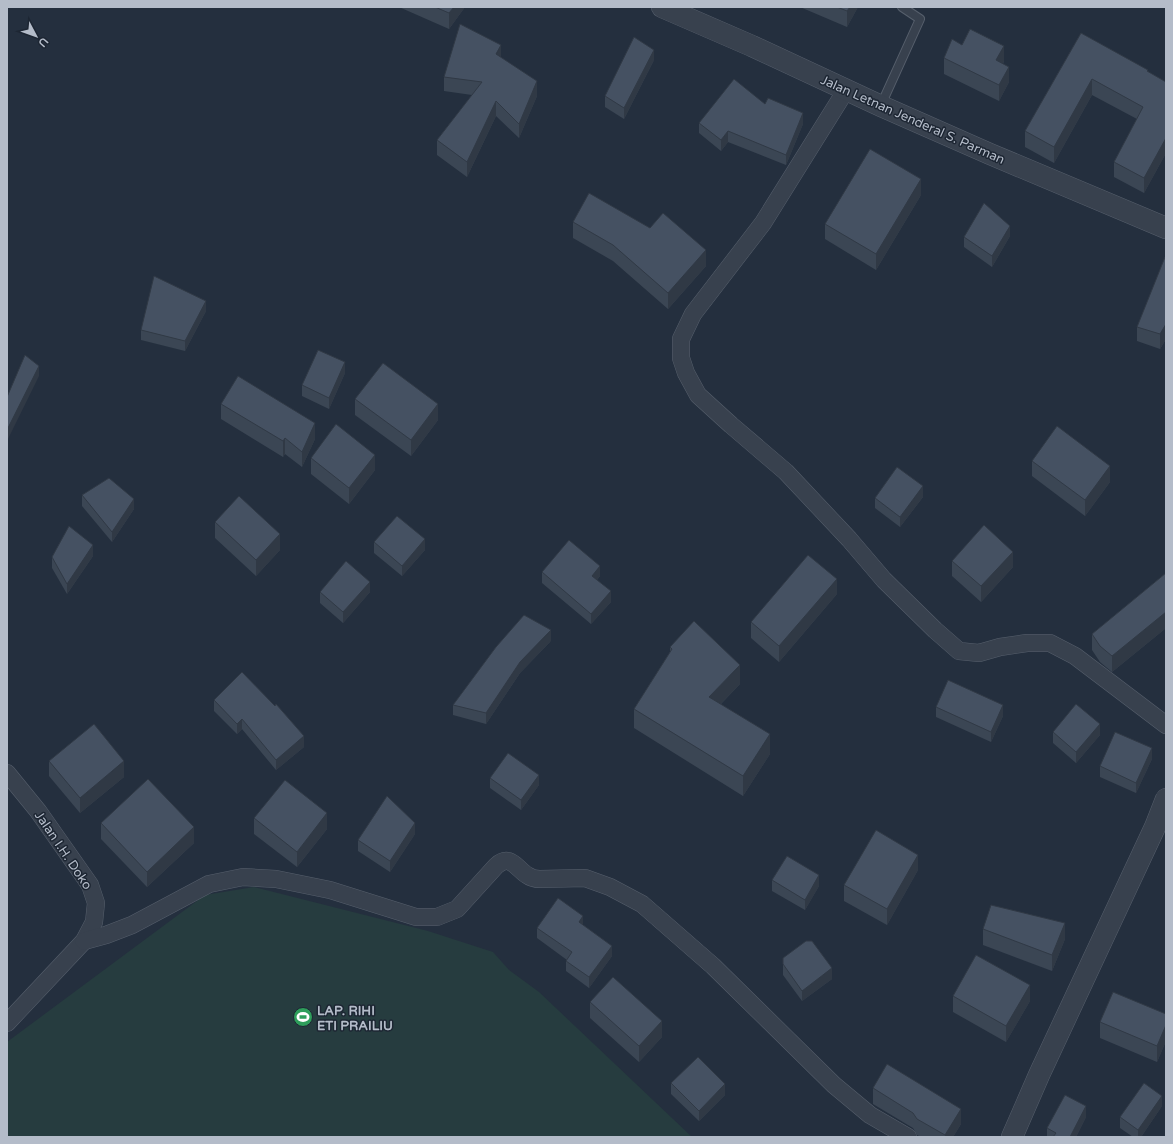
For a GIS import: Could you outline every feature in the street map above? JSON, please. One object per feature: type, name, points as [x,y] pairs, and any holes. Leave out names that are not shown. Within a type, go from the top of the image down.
[{"type":"street","name":"Jalan Letnan Jenderal S. Parman","points":[[662,7],[752,46],[881,106],[990,154],[1166,228]]},
{"type":"street","points":[[846,90],[763,223],[692,314],[681,339],[681,358],[686,373],[698,395],[786,472],[849,539],[884,580],[935,630],[959,651],[979,653],[1000,647],[1027,643],[1050,643],[1075,656],[1166,725]]},
{"type":"street","name":"Jalan I.H. Doko","points":[[7,773],[38,811],[90,885],[96,903],[94,922],[84,941],[7,1023]]},
{"type":"street","points":[[1012,1137],[1155,827],[1166,799]]},
{"type":"street","points":[[84,941],[132,925],[209,884],[242,877],[276,879],[322,888],[416,917],[437,917],[457,909],[496,866],[501,861],[505,860],[511,862],[527,875],[534,878],[585,878],[610,887],[642,904],[713,966],[834,1085],[870,1115],[908,1137]]},
{"type":"lane","points":[[881,106],[920,19],[902,7]]},
{"type":"green space","name":"LAP. RIHI ETI PRAILIU","points":[[254,887],[428,931],[493,952],[509,970],[539,992],[692,1137],[7,1137],[7,1042],[205,895]]},
{"type":"building","points":[[435,7],[454,7],[449,13]]},
{"type":"building","points":[[837,7],[850,7],[847,11]]},
{"type":"building","points":[[460,24],[501,45],[496,54],[537,81],[519,124],[496,101],[467,162],[437,140],[482,82],[444,77]]},
{"type":"building","points":[[970,29],[1004,46],[996,60],[1009,67],[999,85],[944,58],[952,39],[962,45]]},
{"type":"building","points":[[1081,33],[1148,70],[1147,71],[1166,82],[1166,138],[1144,178],[1114,162],[1143,107],[1092,79],[1054,147],[1025,131]]},
{"type":"building","points":[[634,37],[654,50],[624,108],[605,96]]},
{"type":"building","points":[[734,79],[765,104],[768,98],[803,113],[786,155],[728,131],[721,140],[699,123]]},
{"type":"building","points":[[870,149],[921,179],[876,254],[825,224]]},
{"type":"building","points":[[589,193],[650,228],[663,213],[706,250],[668,293],[613,245],[573,222]]},
{"type":"building","points":[[984,203],[1010,226],[992,256],[964,237]]},
{"type":"building","points":[[1165,257],[1166,324],[1160,334],[1137,327]]},
{"type":"building","points":[[154,276],[206,301],[185,341],[141,330]]},
{"type":"building","points":[[318,350],[345,362],[329,398],[302,385]]},
{"type":"building","points":[[25,355],[39,366],[7,430],[7,397]]},
{"type":"building","points":[[383,363],[438,404],[411,440],[355,399]]},
{"type":"building","points":[[238,376],[315,423],[302,452],[285,438],[283,441],[221,404]]},
{"type":"building","points":[[336,424],[375,455],[349,488],[311,458]]},
{"type":"building","points":[[1057,426],[1110,466],[1085,500],[1032,461]]},
{"type":"building","points":[[897,467],[923,486],[900,517],[875,498]]},
{"type":"building","points":[[109,478],[134,499],[112,532],[82,495]]},
{"type":"building","points":[[239,496],[280,534],[256,560],[215,522]]},
{"type":"building","points":[[397,516],[425,539],[402,566],[374,542]]},
{"type":"building","points":[[984,525],[1013,552],[981,586],[952,561]]},
{"type":"building","points":[[69,526],[93,545],[67,584],[52,557]]},
{"type":"building","points":[[569,540],[600,566],[592,576],[611,591],[591,614],[542,572]]},
{"type":"building","points":[[808,555],[837,579],[779,646],[751,622]]},
{"type":"building","points":[[346,561],[370,582],[343,612],[320,592]]},
{"type":"building","points":[[1166,573],[1166,612],[1112,656],[1100,646],[1092,634]]},
{"type":"building","points":[[524,615],[551,630],[520,662],[486,713],[453,705],[496,647]]},
{"type":"building","points":[[694,621],[740,665],[709,697],[770,734],[743,776],[634,709],[672,649],[670,647]]},
{"type":"building","points":[[242,672],[275,706],[276,704],[304,736],[276,760],[242,719],[237,724],[214,700]]},
{"type":"building","points":[[948,680],[1003,705],[991,732],[936,707]]},
{"type":"building","points":[[1076,704],[1100,724],[1076,752],[1053,732]]},
{"type":"building","points":[[94,724],[124,761],[80,798],[49,761]]},
{"type":"building","points":[[1115,732],[1152,748],[1136,783],[1100,766]]},
{"type":"building","points":[[508,753],[539,775],[521,800],[490,778]]},
{"type":"building","points":[[148,779],[194,827],[147,872],[101,823]]},
{"type":"building","points":[[285,780],[327,813],[297,852],[254,818]]},
{"type":"building","points":[[387,796],[415,823],[390,861],[358,840]]},
{"type":"building","points":[[876,830],[918,855],[887,909],[844,885]]},
{"type":"building","points":[[787,856],[819,875],[805,900],[772,880]]},
{"type":"building","points":[[558,898],[583,916],[579,922],[612,946],[589,977],[566,961],[572,952],[537,928]]},
{"type":"building","points":[[991,905],[1065,923],[1052,955],[983,929]]},
{"type":"building","points":[[806,941],[812,941],[832,968],[802,991],[783,964],[783,958]]},
{"type":"building","points":[[976,955],[1030,985],[1006,1026],[953,996]]},
{"type":"building","points":[[613,977],[662,1021],[639,1046],[590,1002]]},
{"type":"building","points":[[1113,992],[1166,1014],[1166,1025],[1157,1046],[1100,1022]]},
{"type":"building","points":[[698,1057],[725,1084],[699,1111],[671,1083]]},
{"type":"building","points":[[887,1064],[961,1109],[945,1135],[917,1119],[913,1113],[873,1088]]},
{"type":"building","points":[[1144,1083],[1162,1096],[1138,1130],[1120,1117]]},
{"type":"building","points":[[1065,1095],[1086,1106],[1070,1137],[1053,1137],[1056,1133],[1047,1128]]},
{"type":"place","name":"LAP. RIHI ETI PRAILIU","points":[[303,1017]]}]
